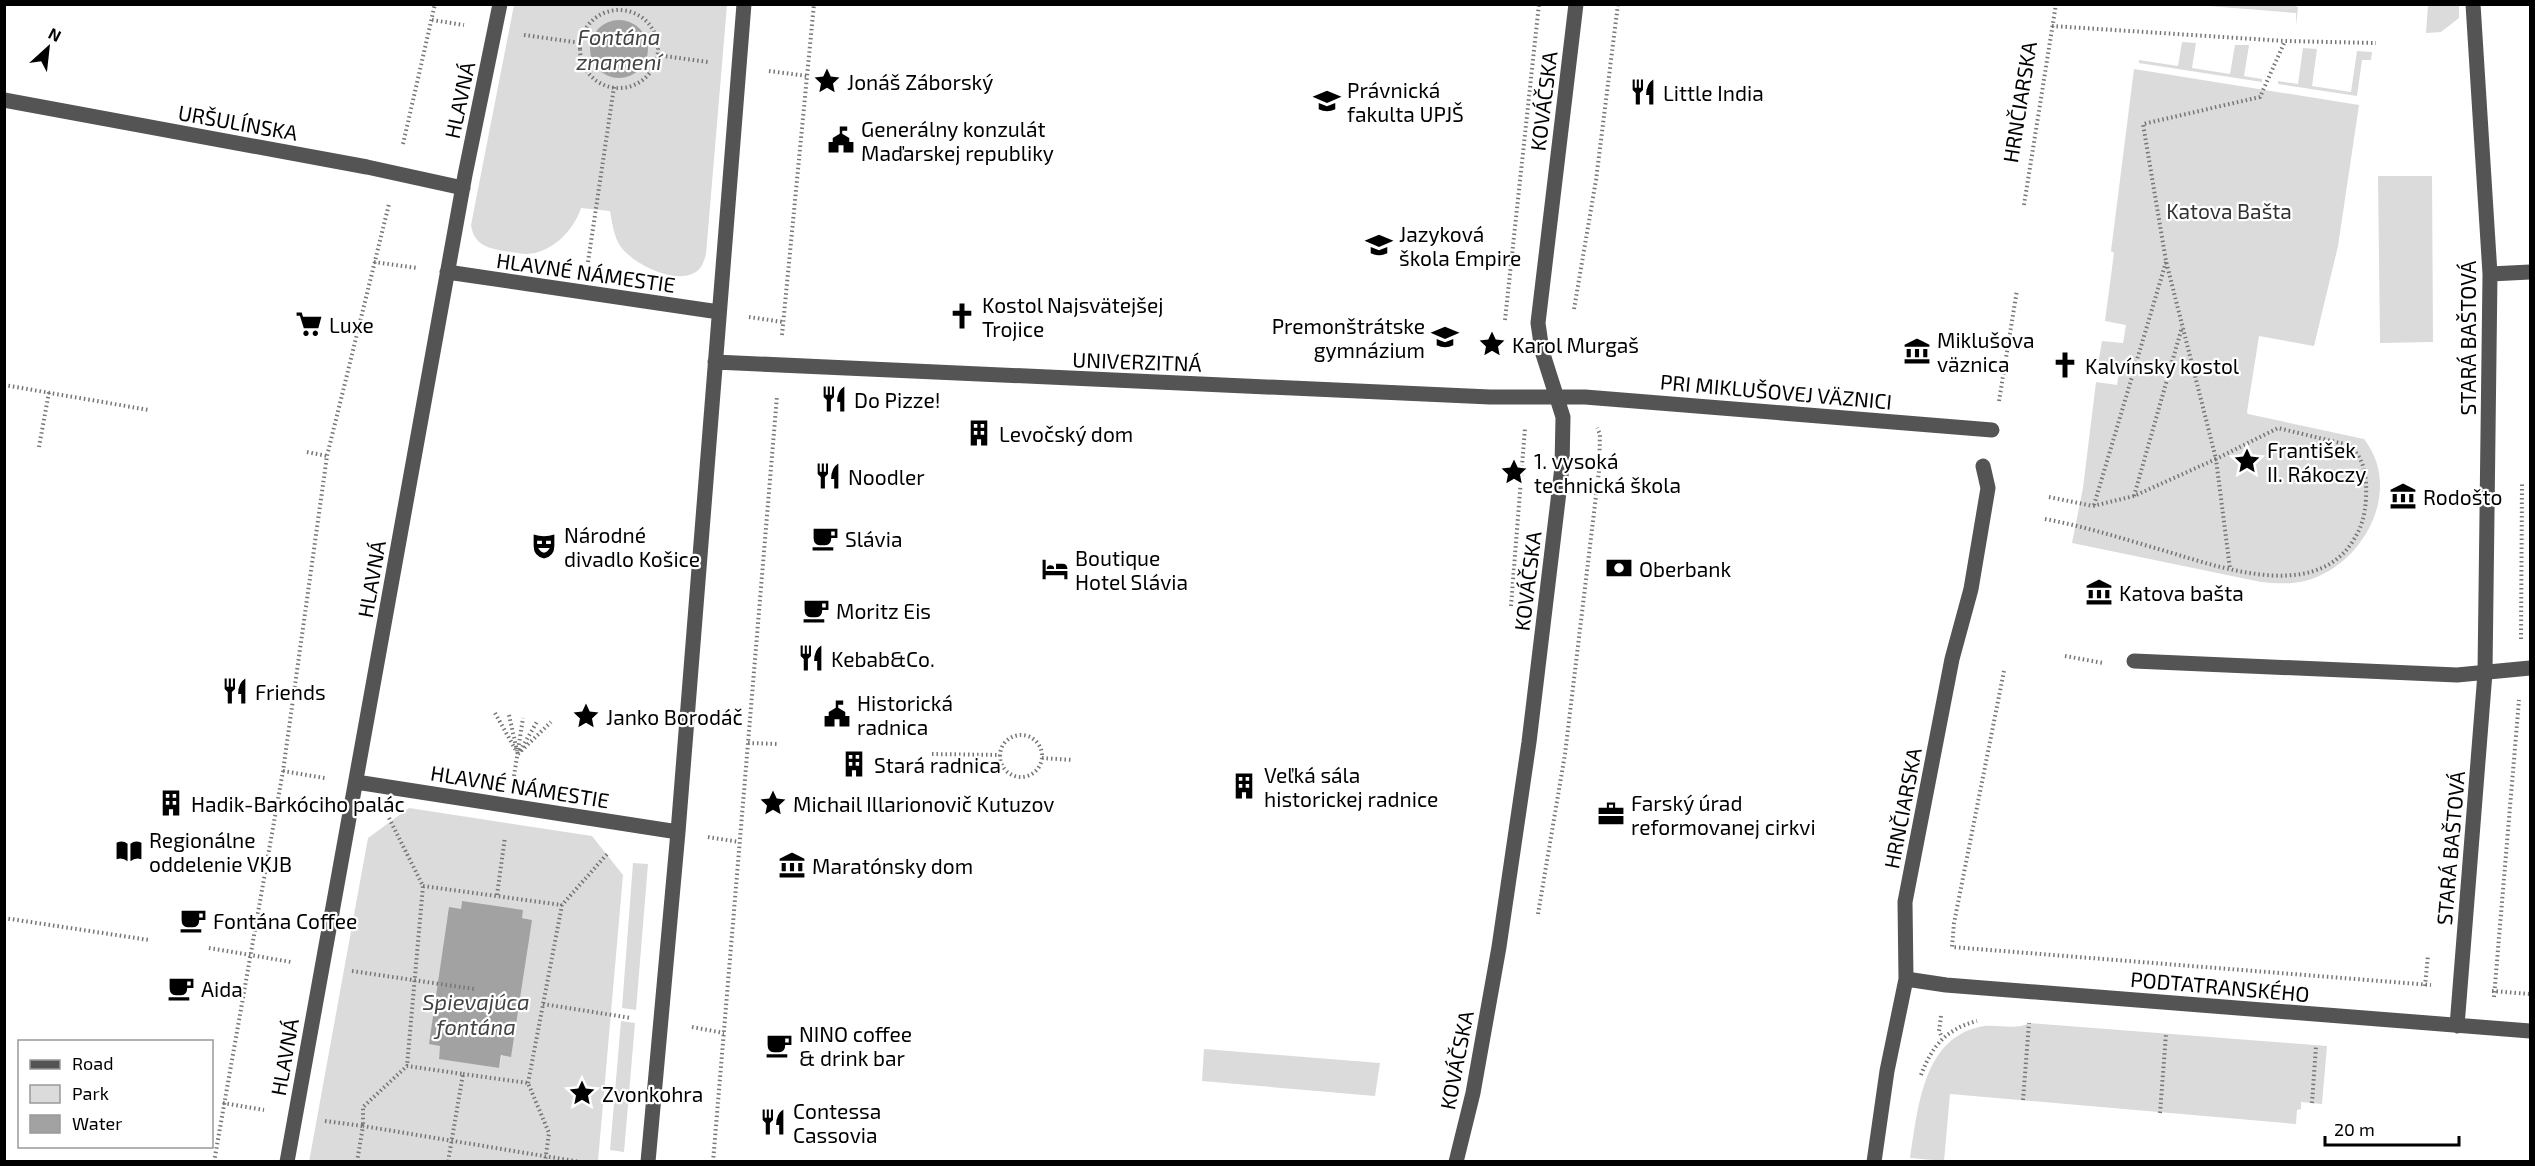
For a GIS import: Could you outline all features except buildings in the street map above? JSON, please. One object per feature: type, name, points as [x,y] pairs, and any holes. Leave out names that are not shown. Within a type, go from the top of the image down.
[{"type":"street","name":"HLAVNÁ","points":[[287,1161],[447,272],[500,4]]},
{"type":"street","points":[[648,1161],[678,832],[744,4]]},
{"type":"street","name":"KOVÁČSKA","points":[[1456,1161],[1473,1093],[1499,947],[1529,742],[1562,467],[1563,417],[1542,351],[1538,323],[1576,4]]},
{"type":"street","name":"STARÁ BAŠTOVÁ","points":[[2457,1026],[2485,673],[2490,273],[2473,4]]},
{"type":"street","name":"URŠULÍNSKA","points":[[4,100],[463,188]]},
{"type":"street","name":"HLAVNÉ NÁMESTIE","points":[[447,272],[719,312]]},
{"type":"street","points":[[2490,273],[2530,272]]},
{"type":"street","name":"UNIVERZITNÁ","points":[[715,362],[1557,397]]},
{"type":"street","name":"PRI MIKLUŠOVEJ VÄZNICI","points":[[1557,397],[1585,397],[1992,430]]},
{"type":"street","name":"HRNČIARSKA","points":[[1874,1161],[1887,1071],[1906,979],[1905,902],[1952,659],[1971,590],[1989,488],[1983,466]]},
{"type":"street","points":[[2134,661],[2457,675],[2530,668]]},
{"type":"street","name":"HLAVNÉ NÁMESTIE","points":[[356,782],[678,832]]},
{"type":"street","name":"PODTATRANSKÉHO","points":[[1906,979],[1946,985],[2530,1031]]},
{"type":"path","points":[[214,1161],[283,771],[327,456],[435,4]]},
{"type":"path","points":[[627,10],[628,4]]},
{"type":"path","points":[[713,1161],[780,366],[814,4]]},
{"type":"path","points":[[1506,327],[1504,316],[1539,4]]},
{"type":"path","name":"HRNČIARSKA","points":[[2024,205],[2056,4]]},
{"type":"path","points":[[615,10],[627,10],[640,15],[655,32],[658,47],[657,60],[650,72],[639,82],[614,87],[602,83],[589,72],[582,59],[581,43],[589,24],[600,15],[615,10]]},
{"type":"path","points":[[2052,26],[2285,41],[2376,43]]},
{"type":"path","points":[[2230,569],[2216,459],[2166,261],[2143,124],[2260,97],[2285,41]]},
{"type":"path","points":[[584,292],[614,87]]},
{"type":"path","points":[[2093,506],[2166,261]]},
{"type":"path","points":[[374,262],[447,272]]},
{"type":"path","points":[[1992,430],[2001,393],[2017,290]]},
{"type":"path","points":[[2134,496],[2182,326]]},
{"type":"path","points":[[4,385],[149,410]]},
{"type":"path","points":[[39,447],[49,392]]},
{"type":"path","points":[[1511,608],[1525,430],[1519,397]]},
{"type":"path","points":[[2044,519],[2076,525],[2230,569],[2283,576],[2307,573],[2328,565],[2344,554],[2362,528],[2365,514],[2366,480],[2358,452],[2349,445],[2278,428],[2134,496],[2093,506],[2049,497]]},
{"type":"path","points":[[307,452],[327,456]]},
{"type":"path","points":[[2066,656],[2106,664],[2134,661]]},
{"type":"path","points":[[2004,671],[1954,923],[1952,947],[2530,994]]},
{"type":"path","points":[[495,713],[518,754]]},
{"type":"path","points":[[509,716],[518,754]]},
{"type":"path","points":[[518,754],[523,718]]},
{"type":"path","points":[[518,754],[538,720]]},
{"type":"path","points":[[518,754],[551,722]]},
{"type":"path","points":[[1023,734],[1035,740],[1042,752],[1042,758],[1040,766],[1030,776],[1016,776],[1004,769],[999,755],[1009,737],[1023,734]]},
{"type":"path","points":[[748,743],[778,744]]},
{"type":"path","points":[[932,754],[999,755]]},
{"type":"path","points":[[1042,758],[1073,760]]},
{"type":"path","points":[[283,771],[356,782]]},
{"type":"path","points":[[357,1161],[363,1126],[363,1107],[407,1066],[423,886],[391,823]]},
{"type":"path","points":[[497,896],[506,833]]},
{"type":"path","points":[[546,1159],[549,1132],[528,1083],[562,905],[607,855]]},
{"type":"path","points":[[423,886],[562,905]]},
{"type":"path","points":[[4,918],[149,940]]},
{"type":"path","points":[[209,948],[322,967]]},
{"type":"path","points":[[344,970],[474,989]]},
{"type":"path","points":[[543,1004],[611,1015]]},
{"type":"path","points":[[1920,1078],[1933,1049],[1942,1037],[1958,1027],[1979,1020]]},
{"type":"path","points":[[2022,1022],[2040,1024]]},
{"type":"path","points":[[2023,1100],[2029,1023]]},
{"type":"path","points":[[2154,1033],[2177,1035]]},
{"type":"path","points":[[2160,1113],[2166,1034]]},
{"type":"path","points":[[2312,1103],[2316,1046],[2327,1046]]},
{"type":"path","points":[[407,1066],[528,1083]]},
{"type":"path","points":[[448,1161],[463,1074]]},
{"type":"path","points":[[316,1119],[546,1159],[580,1161]]},
{"type":"green space","points":[[2183,4],[2291,5],[2298,7],[2296,26],[2296,13]]},
{"type":"green space","points":[[514,5],[727,5],[706,254],[701,267],[693,273],[672,276],[648,267],[627,254],[619,243],[610,211],[581,208],[573,224],[561,239],[536,253],[522,254],[492,248],[482,244],[475,237],[471,225]]},
{"type":"green space","points":[[2428,5],[2459,5],[2459,18],[2441,32],[2426,33]]},
{"type":"green space","points":[[2182,42],[2196,43],[2192,68],[2230,74],[2235,45],[2249,45],[2244,76],[2262,79],[2262,82],[2139,63],[2139,60],[2178,66]]},
{"type":"green space","points":[[2303,48],[2317,49],[2312,86],[2351,92],[2357,51],[2372,52],[2371,60],[2362,60],[2357,96],[2278,84],[2278,81],[2298,84]]},
{"type":"green space","name":"Katova Bašta","points":[[2134,69],[2359,105],[2338,246],[2314,346],[2259,336],[2247,412],[2364,439],[2375,457],[2380,477],[2379,497],[2374,517],[2365,535],[2337,566],[2312,579],[2290,583],[2261,582],[2072,543],[2083,488],[2096,382],[2117,385],[2120,367],[2098,364],[2102,341],[2123,343],[2126,325],[2105,321],[2114,253],[2111,251]]},
{"type":"green space","points":[[2378,176],[2432,176],[2433,342],[2380,343]]},
{"type":"green space","points":[[409,808],[592,836],[623,875],[598,1161],[309,1162],[368,838]],"holes":[[[462,902],[531,920],[499,1068],[439,1058]]]},
{"type":"green space","points":[[633,863],[648,864],[636,1010],[622,1008]]},
{"type":"green space","points":[[621,1021],[635,1023],[624,1152],[610,1150]]},
{"type":"green space","points":[[2029,1023],[2327,1046],[2322,1104],[2301,1102],[2301,1109],[2297,1110],[2296,1124],[1950,1094],[1944,1161],[1910,1158],[1920,1099],[1926,1079],[1945,1046],[1960,1034],[1979,1027],[2018,1026]]},
{"type":"green space","points":[[1204,1049],[1380,1063],[1375,1096],[1202,1081]]},
{"type":"water","name":"Fontána znamení","points":[[613,20],[625,20],[640,28],[648,43],[648,55],[640,70],[625,78],[613,78],[598,70],[590,55],[590,43],[598,28]]},
{"type":"water","name":"Spievajúca fontána","points":[[462,901],[523,910],[522,918],[532,920],[511,1057],[501,1055],[499,1068],[439,1059],[440,1046],[429,1044],[449,907],[461,909]]},
{"type":"place","name":"Jonáš Záborský","points":[[827,81]]},
{"type":"place","name":"Little India","points":[[1643,92]]},
{"type":"place","name":"Právnická fakulta UPJŠ","points":[[1327,101]]},
{"type":"place","name":"Generálny konzulát Maďarskej republiky","points":[[841,140]]},
{"type":"place","name":"Jazyková škola Empire","points":[[1379,245]]},
{"type":"place","name":"Kostol Najsvätejšej Trojice","points":[[962,316]]},
{"type":"place","name":"Luxe","points":[[309,324]]},
{"type":"place","name":"Premonštrátske gymnázium","points":[[1445,337]]},
{"type":"place","name":"Karol Murgaš","points":[[1492,344]]},
{"type":"place","name":"Miklušova väznica","points":[[1917,351]]},
{"type":"place","name":"Kalvínsky kostol","points":[[2065,365]]},
{"type":"place","name":"Do Pizze!","points":[[834,399]]},
{"type":"place","name":"Levočský dom","points":[[979,433]]},
{"type":"place","name":"František II. Rákoczy","points":[[2247,461]]},
{"type":"place","name":"1. vysoká technická škola","points":[[1514,472]]},
{"type":"place","name":"Noodler","points":[[828,476]]},
{"type":"place","name":"Rodošto","points":[[2403,496]]},
{"type":"place","name":"Slávia","points":[[825,538]]},
{"type":"place","name":"Národné divadlo Košice","points":[[544,546]]},
{"type":"place","name":"Oberbank","points":[[1619,568]]},
{"type":"place","name":"Boutique Hotel Slávia","points":[[1055,569]]},
{"type":"place","name":"Katova bašta","points":[[2099,592]]},
{"type":"place","name":"Moritz Eis","points":[[816,610]]},
{"type":"place","name":"Kebab&Co.","points":[[811,658]]},
{"type":"place","name":"Friends","points":[[235,691]]},
{"type":"place","name":"Historická radnica","points":[[837,714]]},
{"type":"place","name":"Janko Borodáč","points":[[586,716]]},
{"type":"place","name":"Stará radnica","points":[[854,764]]},
{"type":"place","name":"Veľká sála historickej radnice","points":[[1244,786]]},
{"type":"place","name":"Hadik-Barkóciho palác","points":[[171,803]]},
{"type":"place","name":"Michail Illarionovič Kutuzov","points":[[773,803]]},
{"type":"place","name":"Farský úrad reformovanej cirkvi","points":[[1611,814]]},
{"type":"place","name":"Regionálne oddelenie VKJB","points":[[129,851]]},
{"type":"place","name":"Maratónsky dom","points":[[792,865]]},
{"type":"place","name":"Fontána Coffee","points":[[193,920]]},
{"type":"place","name":"Aida","points":[[181,988]]},
{"type":"place","name":"NINO coffee & drink bar","points":[[779,1045]]},
{"type":"place","name":"Zvonkohra","points":[[582,1093]]},
{"type":"place","name":"Contessa Cassovia","points":[[773,1122]]}]
